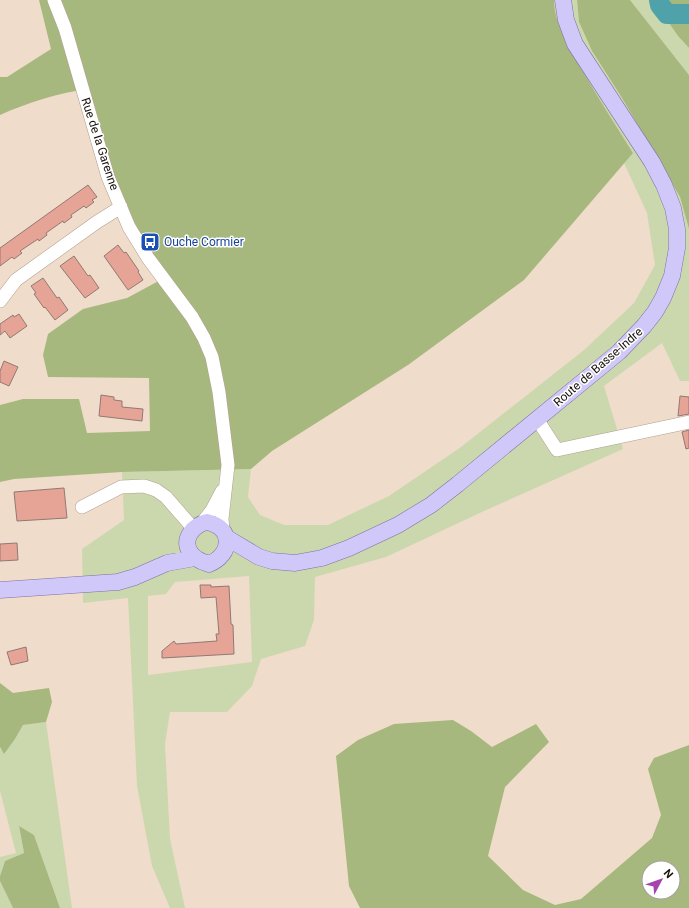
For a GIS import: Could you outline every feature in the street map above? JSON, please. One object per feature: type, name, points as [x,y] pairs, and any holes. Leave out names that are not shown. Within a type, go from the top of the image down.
[{"type":"main road","name":"Route de Basse-Indre","points":[[219,559],[241,557],[295,563],[322,558],[349,548],[385,531],[430,505],[458,484],[619,352],[655,312],[663,298],[672,276],[677,248],[677,229],[673,208],[664,185],[652,162],[575,44],[566,20],[563,0]]},
{"type":"main road","points":[[167,563],[194,530],[213,524],[225,534],[226,547],[219,559],[209,564],[195,558],[190,552],[188,544],[194,530]]},
{"type":"main road","name":"Route de Basse-Indre","points":[[225,534],[259,558]]},
{"type":"main road","points":[[0,590],[118,582],[167,563],[195,558]]},
{"type":"street","name":"Rue de la Garenne","points":[[54,0],[65,28],[108,177],[128,227],[148,258],[192,317],[204,338],[212,357],[219,392],[228,464],[222,519],[225,534]]},
{"type":"street","points":[[0,301],[16,280],[97,222],[121,207]]},
{"type":"street","points":[[537,419],[557,450],[689,422]]},
{"type":"street","name":"Rue de la Garenne","points":[[194,530],[215,505],[226,480]]},
{"type":"street","points":[[82,507],[121,488],[144,486],[156,490],[166,497],[194,530]]},
{"type":"green space","points":[[39,0],[554,0],[556,16],[565,39],[590,84],[633,153],[524,280],[408,365],[272,451],[251,469],[122,472],[14,479],[0,482],[0,405],[23,399],[79,399],[87,433],[150,431],[149,378],[48,377],[43,355],[48,334],[83,309],[127,298],[166,277],[122,206],[88,89],[43,99],[0,115],[0,77],[7,77],[51,49]]},
{"type":"green space","points":[[554,0],[577,0],[579,22],[592,51],[622,98],[680,197],[689,229],[689,381],[680,381],[662,343],[604,386],[623,449],[484,511],[386,557],[315,577],[314,620],[305,646],[261,659],[252,686],[227,712],[170,712],[165,744],[170,839],[185,908],[170,908],[152,866],[137,786],[128,598],[83,603],[82,549],[124,520],[122,472],[251,469],[248,497],[260,515],[284,525],[328,525],[389,496],[461,447],[584,350],[634,303],[655,265],[647,213],[624,163],[633,153],[569,46],[556,16]],"holes":[[[249,576],[252,662],[148,675],[148,596],[166,594],[175,582]]]},
{"type":"green space","points":[[577,0],[630,0],[689,75],[689,229],[680,197],[622,98],[592,51],[579,22]]},
{"type":"green space","points":[[630,0],[653,0],[678,36],[689,48],[689,75]]},
{"type":"green space","points":[[653,0],[689,0],[689,48],[678,36]]},
{"type":"green space","points":[[0,683],[13,693],[49,688],[52,702],[46,722],[23,725],[4,754],[0,747]]},
{"type":"green space","points":[[453,720],[471,731],[492,747],[536,724],[549,742],[505,787],[488,856],[523,890],[555,905],[581,899],[652,838],[661,815],[648,769],[654,758],[689,745],[689,908],[360,908],[349,886],[336,756],[358,740],[394,724]]},
{"type":"green space","points":[[46,722],[72,908],[60,908],[34,835],[19,827],[24,853],[5,861],[0,876],[0,857],[16,853],[0,791],[0,748],[4,753],[15,739],[23,725]]},
{"type":"green space","points":[[19,826],[34,835],[60,908],[13,908],[0,881],[0,876],[5,861],[24,853]]},
{"type":"green space","points":[[0,881],[13,908],[0,908]]},
{"type":"building","points":[[88,185],[97,197],[92,200],[94,202],[86,208],[84,206],[71,215],[72,217],[64,223],[63,221],[46,233],[47,235],[39,241],[38,239],[20,251],[22,253],[14,259],[12,257],[0,266],[0,248]]},
{"type":"building","points":[[118,245],[124,253],[126,252],[139,271],[138,272],[143,280],[128,290],[104,256]]},
{"type":"building","points":[[74,256],[88,276],[90,275],[99,288],[85,298],[60,266]]},
{"type":"building","points":[[43,278],[57,298],[59,297],[68,310],[55,320],[34,294],[36,293],[31,286]]},
{"type":"building","points":[[19,314],[27,326],[10,338],[5,331],[0,335],[0,324],[13,315],[14,317]]},
{"type":"building","points":[[4,361],[18,367],[9,386],[0,382],[0,371]]},
{"type":"building","points":[[101,395],[114,397],[114,400],[122,401],[122,407],[143,409],[142,421],[99,416]]},
{"type":"building","points":[[680,396],[689,397],[689,414],[678,416]]},
{"type":"building","points":[[689,430],[689,448],[686,449],[682,432]]},
{"type":"building","points":[[64,488],[67,518],[17,521],[14,492]]},
{"type":"building","points":[[17,543],[18,560],[0,561],[0,544]]},
{"type":"building","points":[[200,585],[211,585],[211,587],[229,586],[234,654],[162,658],[162,651],[174,641],[176,644],[217,641],[216,634],[219,634],[216,597],[201,598]]},
{"type":"building","points":[[26,647],[28,661],[11,665],[7,652]]},
{"type":"waterway","points":[[659,0],[660,5],[667,14],[689,14]]},
{"type":"place","name":"Ouche Cormier","points":[[150,242]]}]
